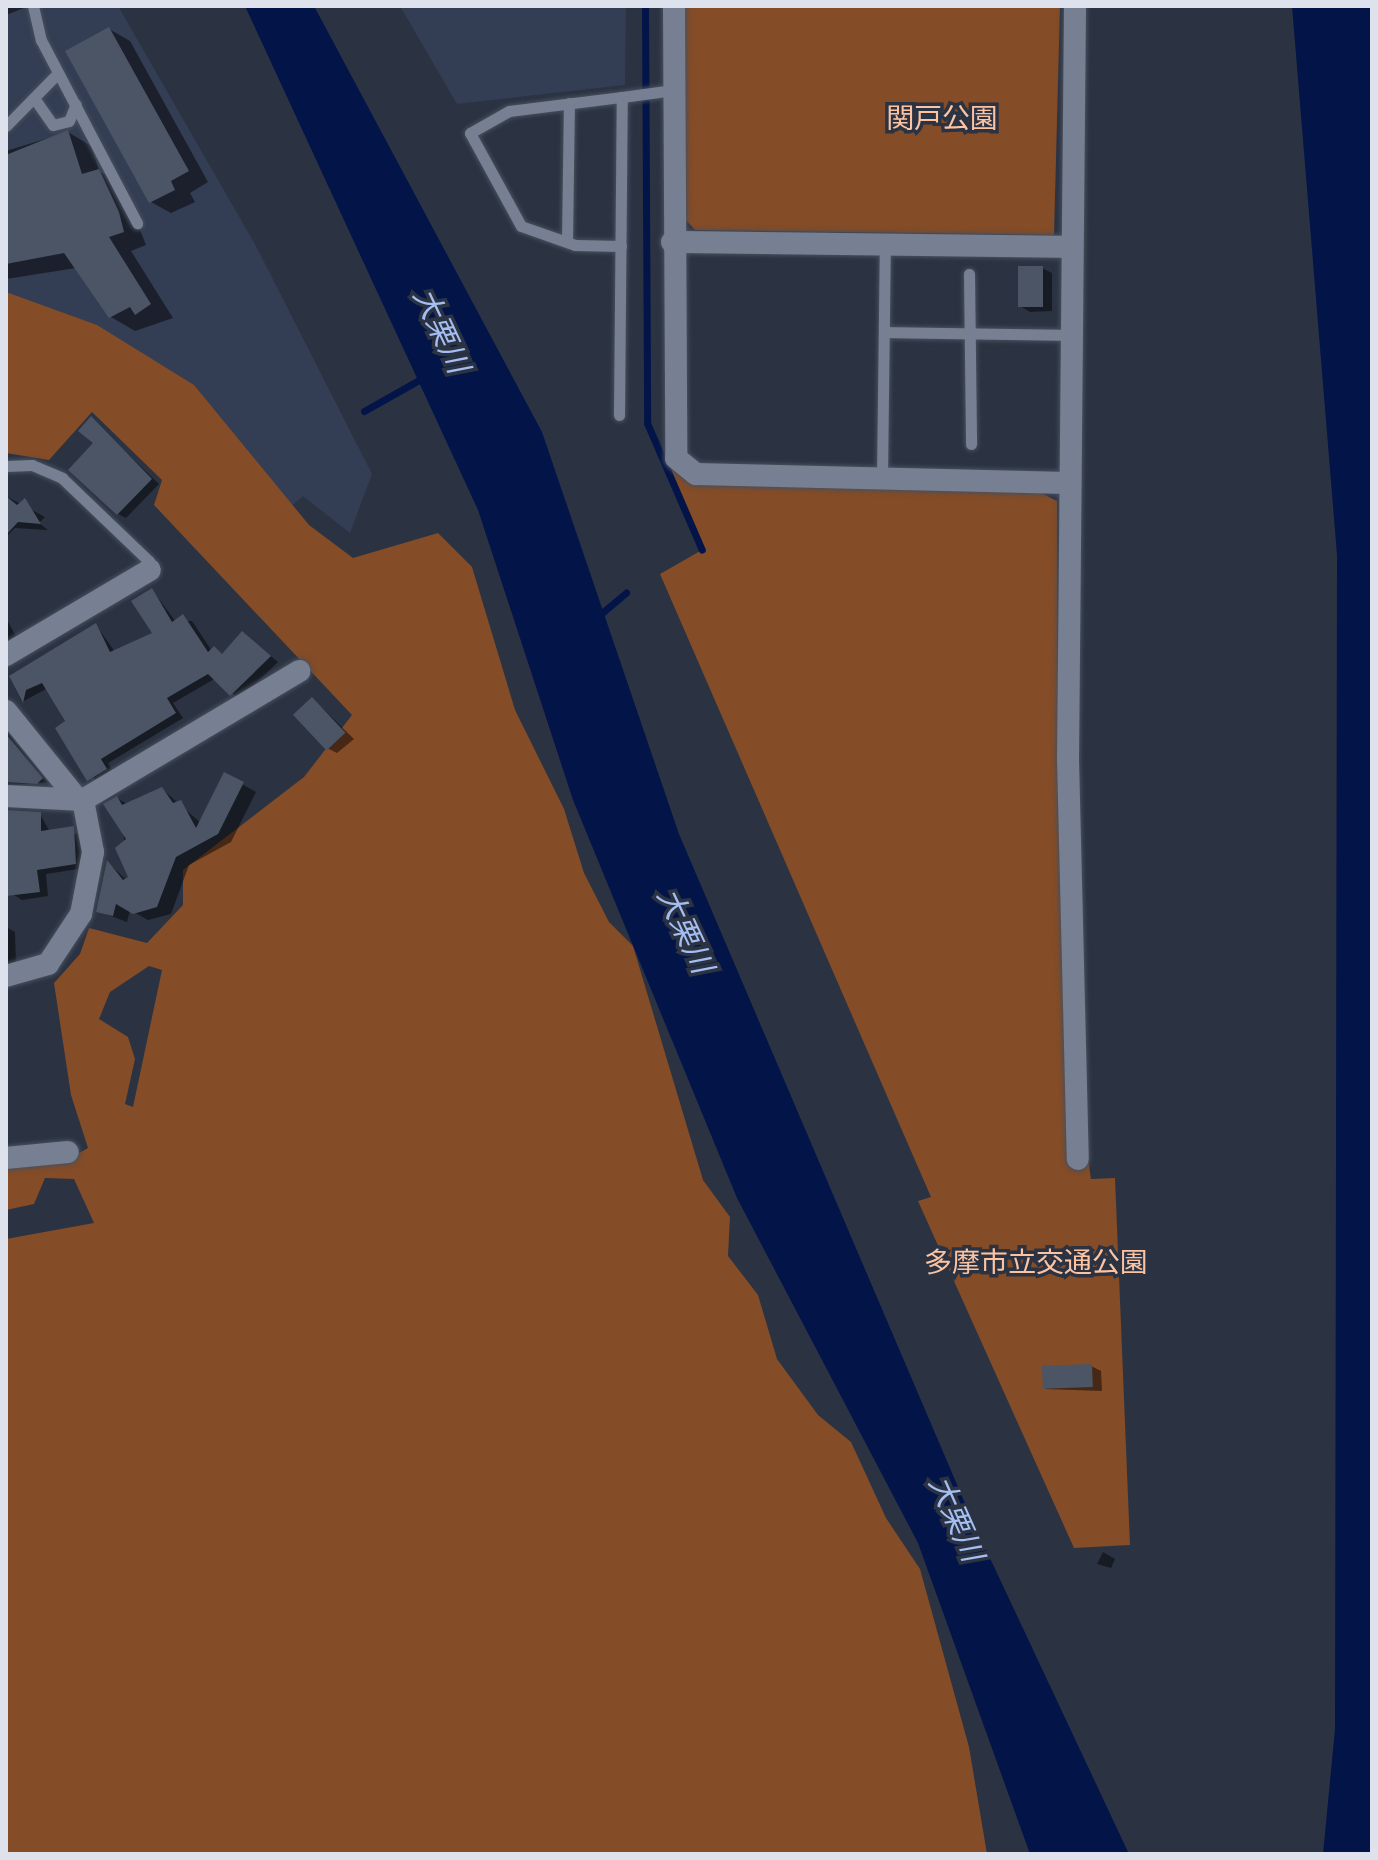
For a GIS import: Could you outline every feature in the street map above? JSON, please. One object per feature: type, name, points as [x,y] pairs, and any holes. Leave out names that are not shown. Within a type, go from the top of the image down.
[{"type":"street","points":[[674,6],[666,91],[676,458],[696,474],[1068,483]]},
{"type":"street","points":[[1075,6],[1068,483],[1078,1159]]},
{"type":"street","points":[[672,242],[1070,247]]},
{"type":"street","points":[[6,655],[150,570]]},
{"type":"street","points":[[6,796],[78,797],[299,671]]},
{"type":"street","points":[[6,711],[78,797],[93,852],[81,914],[48,964],[6,976]]},
{"type":"street","points":[[6,1158],[68,1152]]},
{"type":"lane","points":[[33,6],[58,73],[137,223]]},
{"type":"lane","points":[[6,126],[58,73]]},
{"type":"lane","points":[[621,246],[567,242],[521,226],[470,133],[509,111],[666,91]]},
{"type":"lane","points":[[619,415],[626,96]]},
{"type":"lane","points":[[34,98],[53,125],[69,121],[76,104]]},
{"type":"lane","points":[[567,242],[569,103]]},
{"type":"lane","points":[[882,478],[885,244]]},
{"type":"lane","points":[[969,274],[971,444]]},
{"type":"lane","points":[[884,332],[1070,335]]},
{"type":"lane","points":[[6,466],[32,465],[62,478],[149,561],[150,570]]},
{"type":"shaded area","points":[[6,6],[118,6],[256,246],[372,474],[350,533],[303,496],[272,523],[6,332]]},
{"type":"shaded area","points":[[400,6],[626,6],[625,85],[457,104]]},
{"type":"green space","name":"関戸公園","points":[[684,6],[1060,6],[1054,235],[695,230],[685,219]]},
{"type":"green space","points":[[6,292],[97,325],[194,385],[309,525],[353,558],[438,533],[472,567],[515,710],[564,809],[584,873],[609,922],[633,946],[703,1180],[730,1217],[728,1256],[758,1295],[777,1359],[818,1415],[851,1442],[886,1518],[920,1569],[969,1747],[987,1854],[6,1854],[6,1239],[94,1223],[74,1179],[45,1178],[34,1204],[6,1210],[6,1164],[72,1157],[88,1148],[71,1095],[54,983],[80,954],[89,928],[147,943],[183,905],[183,870],[304,777],[352,715],[154,505],[162,480],[92,412],[49,460],[6,453]],"holes":[[[149,966],[162,970],[133,1107],[125,1104],[135,1059],[128,1037],[99,1019],[110,992]]]},
{"type":"green space","name":"多摩市立交通公園","points":[[676,458],[696,474],[1041,493],[1057,501],[1058,741],[1088,1158],[1091,1179],[1115,1178],[1130,1545],[1074,1548],[918,1201],[931,1197],[660,574],[702,550],[664,464]]},
{"type":"water","name":"大栗川","points":[[245,6],[314,6],[542,432],[679,834],[973,1522],[1129,1854],[1030,1854],[918,1543],[737,1198],[573,800],[478,510]]},
{"type":"water","points":[[1292,6],[1372,6],[1372,1854],[1323,1854],[1335,1729],[1337,555]]},
{"type":"building","points":[[109,27],[189,171],[171,181],[175,190],[149,203],[65,51]]},
{"type":"building","points":[[68,130],[82,174],[99,169],[119,212],[124,232],[109,237],[151,304],[135,315],[130,307],[109,318],[64,253],[6,264],[6,155]]},
{"type":"building","points":[[1018,266],[1043,266],[1043,307],[1018,307]]},
{"type":"building","points":[[91,416],[152,479],[117,515],[68,470],[93,443],[78,431]]},
{"type":"building","points":[[6,496],[17,505],[25,498],[41,524],[18,522],[6,535]]},
{"type":"building","points":[[152,588],[172,622],[183,614],[208,652],[214,646],[222,654],[242,631],[271,656],[230,696],[208,674],[167,698],[176,713],[101,759],[107,769],[87,781],[55,728],[65,721],[42,683],[26,690],[23,703],[9,676],[96,623],[110,652],[152,633],[131,601]]},
{"type":"building","points":[[312,697],[345,733],[326,751],[293,715]]},
{"type":"building","points":[[6,734],[43,778],[37,784],[6,782]]},
{"type":"building","points":[[224,772],[244,782],[218,834],[176,857],[157,907],[133,914],[116,904],[113,916],[96,912],[107,860],[123,880],[128,877],[115,848],[126,839],[103,804],[117,796],[122,805],[162,787],[173,803],[181,800],[196,828]]},
{"type":"building","points":[[6,810],[41,812],[41,831],[74,826],[76,864],[37,870],[40,892],[6,896]]},
{"type":"building","points":[[1092,1364],[1093,1387],[1043,1389],[1042,1366]]},
{"type":"waterway","points":[[645,6],[647,423],[702,550]]},
{"type":"waterway","name":"大栗川","points":[[364,411],[428,375]]},
{"type":"waterway","points":[[597,617],[626,593]]}]
